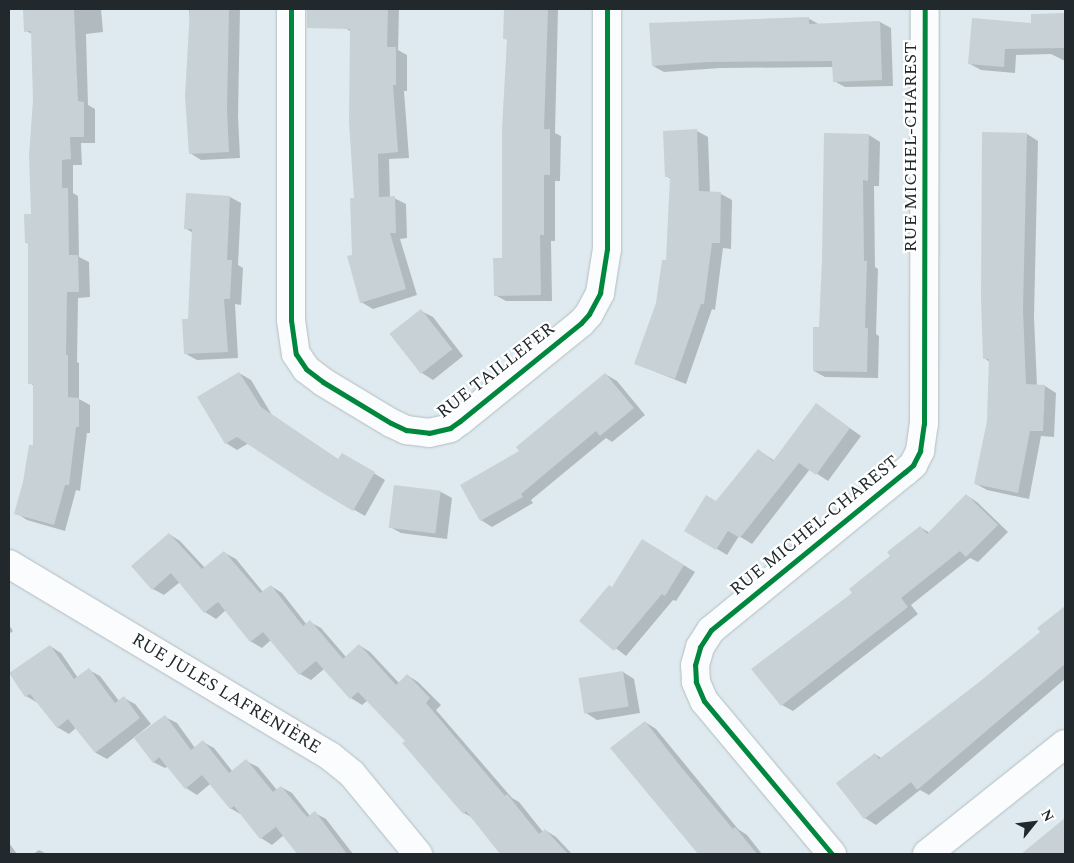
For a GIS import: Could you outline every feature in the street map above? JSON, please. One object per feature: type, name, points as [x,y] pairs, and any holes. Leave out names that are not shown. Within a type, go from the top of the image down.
[{"type":"street","name":"RUE TAILLEFER","points":[[290,9],[291,320],[293,345],[306,369],[323,382],[391,423],[406,430],[429,433],[450,428],[460,421],[581,323],[589,314],[600,293],[607,249],[607,9]]},
{"type":"street","name":"RUE MICHEL-CHAREST","points":[[832,854],[704,701],[696,682],[695,665],[700,647],[711,630],[905,472],[913,465],[920,451],[924,424],[925,9]]},
{"type":"street","name":"RUE JULES LAFRENIÈRE","points":[[9,564],[330,756],[352,774],[418,854]]},
{"type":"street","points":[[927,854],[1065,744]]},
{"type":"building","points":[[23,9],[74,9],[78,101],[84,102],[84,137],[70,137],[71,159],[62,160],[62,188],[68,188],[69,255],[78,255],[79,292],[67,292],[66,355],[68,355],[68,397],[79,398],[79,427],[76,427],[69,485],[65,485],[54,525],[14,514],[23,482],[29,445],[33,445],[33,384],[28,384],[28,243],[25,243],[24,214],[31,214],[29,156],[33,100],[31,31],[24,32]]},
{"type":"building","points":[[190,9],[229,9],[227,109],[229,152],[189,154],[185,96]]},
{"type":"building","points":[[307,9],[388,9],[387,47],[396,47],[396,85],[393,85],[398,152],[378,154],[379,197],[395,196],[396,233],[390,233],[406,289],[360,303],[347,256],[352,255],[350,198],[354,198],[349,122],[350,29],[307,28]]},
{"type":"building","points":[[504,9],[548,9],[544,129],[550,129],[550,175],[544,175],[544,235],[540,235],[541,295],[494,296],[493,258],[502,258],[502,129],[507,39],[503,39]]},
{"type":"building","points":[[1065,13],[1065,48],[1005,49],[1004,67],[968,64],[972,18],[1031,23],[1031,14]]},
{"type":"building","points":[[809,17],[809,24],[880,21],[882,80],[833,82],[832,61],[708,62],[652,66],[649,23]]},
{"type":"building","points":[[697,129],[699,191],[721,192],[720,243],[712,243],[704,304],[701,304],[675,379],[634,364],[656,303],[662,260],[666,260],[670,177],[665,177],[663,131]]},
{"type":"building","points":[[982,132],[1027,133],[1023,310],[1026,384],[1045,385],[1043,431],[1030,431],[1018,493],[974,484],[987,421],[989,359],[983,359],[981,299]]},
{"type":"building","points":[[824,133],[869,134],[868,181],[863,180],[864,261],[867,261],[865,328],[868,328],[867,372],[813,371],[813,327],[819,327]]},
{"type":"building","points":[[186,193],[230,196],[227,260],[232,260],[230,299],[224,299],[228,352],[184,354],[182,319],[188,319],[192,229],[184,229]]},
{"type":"building","points":[[421,309],[452,349],[421,374],[389,334]]},
{"type":"building","points":[[239,372],[261,407],[338,459],[342,453],[375,472],[353,511],[237,437],[225,444],[197,397]]},
{"type":"building","points":[[605,373],[634,408],[600,436],[596,431],[521,494],[523,497],[480,521],[460,485],[519,451],[516,447]]},
{"type":"building","points":[[816,403],[850,428],[816,475],[799,463],[740,538],[728,531],[716,550],[684,531],[706,495],[716,501],[758,449],[773,461]]},
{"type":"building","points":[[394,485],[441,491],[435,533],[389,528]]},
{"type":"building","points":[[966,494],[998,525],[966,557],[960,551],[901,598],[908,607],[781,706],[751,669],[852,593],[849,589],[890,556],[887,552],[920,526],[927,534]]},
{"type":"building","points":[[169,533],[202,569],[224,551],[260,593],[271,585],[303,626],[310,620],[343,659],[359,644],[396,685],[407,674],[430,698],[426,703],[505,796],[507,794],[539,834],[545,829],[568,854],[500,854],[466,811],[463,814],[402,743],[405,741],[358,692],[350,699],[316,661],[299,675],[263,632],[250,642],[218,602],[204,613],[171,573],[152,590],[131,566]]},
{"type":"building","points":[[642,539],[684,565],[665,596],[662,594],[614,651],[579,621],[609,585],[612,587]]},
{"type":"building","points":[[1065,606],[1065,664],[917,790],[911,782],[864,819],[836,783],[875,753],[879,759],[978,683],[1040,632],[1037,628]]},
{"type":"building","points":[[50,645],[74,679],[89,668],[115,703],[124,696],[140,718],[95,753],[68,719],[57,728],[30,694],[25,697],[9,673]]},
{"type":"building","points":[[623,671],[629,707],[584,714],[579,678]]},
{"type":"building","points":[[165,715],[191,750],[203,740],[229,773],[246,759],[273,792],[281,786],[307,817],[315,811],[347,854],[297,854],[276,827],[260,839],[234,806],[230,809],[202,775],[185,789],[159,757],[153,763],[134,738]]},
{"type":"building","points":[[645,721],[733,829],[735,827],[757,854],[698,854],[610,748]]},
{"type":"building","points":[[1065,818],[1065,854],[1021,854]]},
{"type":"cycle path","points":[[291,9],[291,320],[296,354],[306,369],[323,382],[391,423],[406,430],[429,433],[450,428],[460,421],[581,323],[589,314],[600,293],[607,249],[607,9]]},
{"type":"cycle path","points":[[832,854],[704,701],[696,682],[695,665],[700,647],[711,630],[905,472],[913,465],[920,451],[924,424],[925,9]]}]
